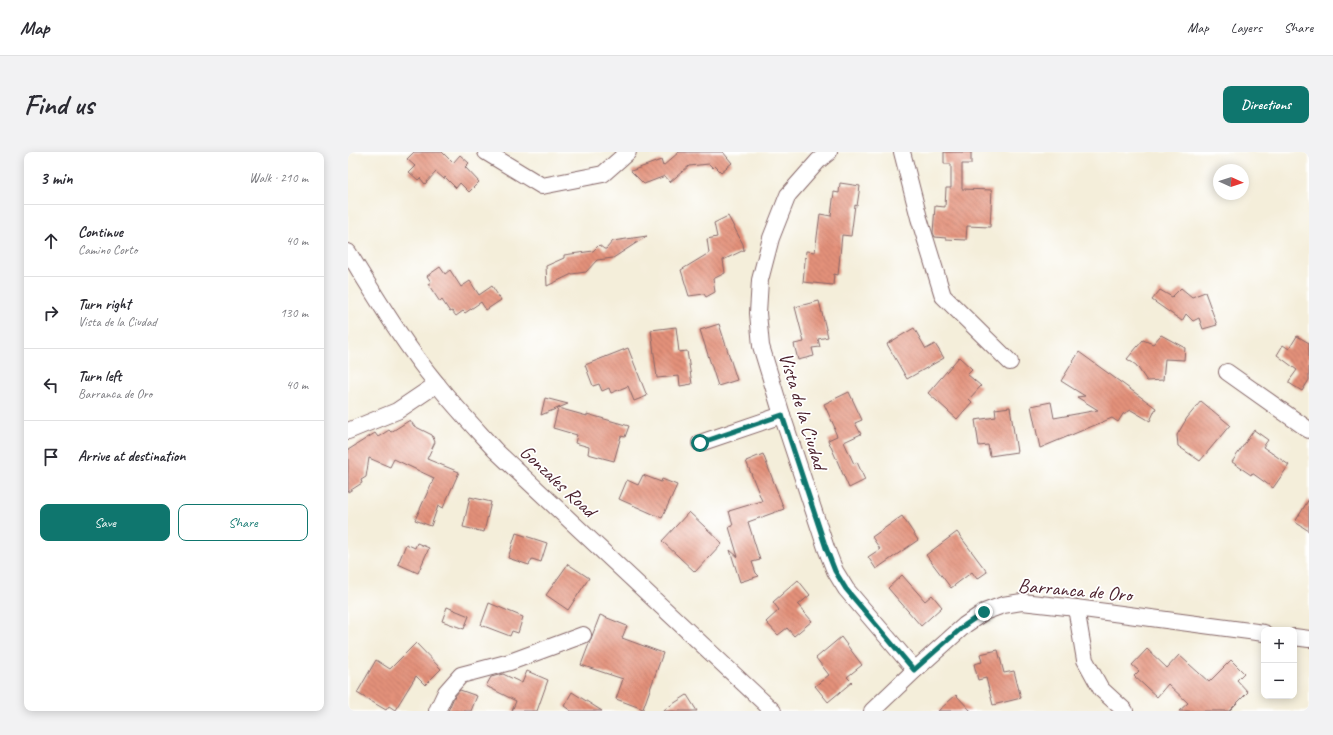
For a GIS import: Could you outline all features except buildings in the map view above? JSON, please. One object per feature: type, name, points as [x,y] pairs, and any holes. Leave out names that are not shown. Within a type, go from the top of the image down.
[{"type":"street","points":[[486,152],[542,186],[602,174],[628,152]]},
{"type":"street","name":"Vista de la Ciudad","points":[[829,152],[818,161],[788,195],[771,238],[760,280],[758,313],[761,346],[823,541],[835,571],[846,589],[914,670]]},
{"type":"street","points":[[902,152],[919,218],[943,296],[1010,362]]},
{"type":"street","name":"Gonzales Road","points":[[348,252],[398,332],[437,384],[496,451],[773,711]]},
{"type":"street","points":[[1227,372],[1309,430]]},
{"type":"street","points":[[348,431],[397,411],[437,384]]},
{"type":"street","points":[[700,443],[782,415]]},
{"type":"street","name":"Barranca de Oro","points":[[872,711],[914,670],[965,625],[984,612],[1003,605],[1022,602],[1261,633]]},
{"type":"street","points":[[1076,608],[1085,660],[1101,689],[1124,711]]},
{"type":"street","points":[[438,711],[446,692],[461,675],[510,662],[583,635]]},
{"type":"street","points":[[1297,637],[1309,639]]},
{"type":"route","points":[[700,443],[782,415],[835,571],[846,589],[914,670],[965,625],[984,612]]}]
